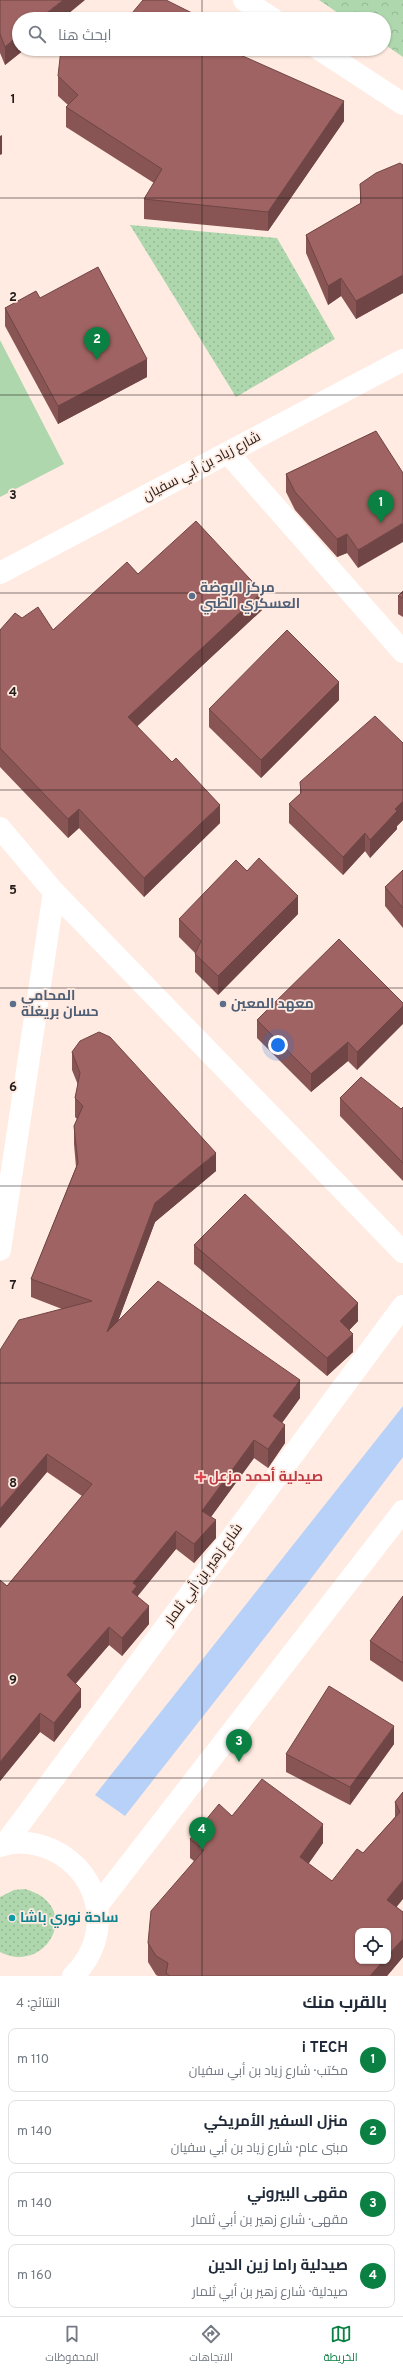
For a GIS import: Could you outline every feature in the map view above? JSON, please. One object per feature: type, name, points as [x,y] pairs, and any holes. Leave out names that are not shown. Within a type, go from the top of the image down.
[{"type":"street","points":[[244,0],[262,12]]},
{"type":"street","points":[[330,56],[403,104]]},
{"type":"street","name":"شارع زياد بن أبي سفيان","points":[[0,573],[403,360]]},
{"type":"street","points":[[228,453],[403,652]]},
{"type":"street","points":[[0,828],[54,892],[403,1252]]},
{"type":"street","points":[[0,1250],[54,892]]},
{"type":"street","name":"شارع زهير بن أبي ثلمار","points":[[3,1845],[403,1306]]},
{"type":"street","points":[[97,1906],[403,1511]]},
{"type":"street","points":[[3,1845],[30,1843],[54,1850],[74,1864],[89,1883],[97,1906],[98,1929],[92,1950],[80,1974]]},
{"type":"green space","points":[[319,0],[403,0],[403,57],[391,49],[391,12],[337,12]]},
{"type":"green space","points":[[130,225],[277,238],[335,339],[236,397]]},
{"type":"green space","points":[[0,340],[64,464],[0,497]]},
{"type":"green space","points":[[25,1889],[43,1898],[53,1909],[56,1923],[52,1936],[44,1947],[32,1955],[17,1957],[0,1952],[0,1897],[14,1890]]},
{"type":"water","points":[[403,1406],[403,1457],[313,1576],[125,1816],[95,1795]]},
{"type":"building","points":[[0,0],[63,0],[48,12],[12,12],[12,41],[5,47],[0,34]]},
{"type":"building","points":[[143,0],[166,0],[190,12],[133,12]]},
{"type":"building","points":[[60,56],[243,56],[344,101],[268,212],[144,199],[162,169],[66,107],[78,95],[58,76]]},
{"type":"building","points":[[400,163],[403,165],[403,275],[356,301],[341,278],[328,286],[306,235],[361,203],[360,184],[376,173]]},
{"type":"building","points":[[98,267],[147,359],[58,406],[5,308],[36,291],[40,298]]},
{"type":"building","points":[[376,431],[403,473],[403,523],[358,550],[347,534],[337,539],[295,492],[286,474]]},
{"type":"building","points":[[196,521],[262,592],[128,717],[172,762],[176,758],[220,805],[144,878],[79,809],[68,819],[0,748],[0,630],[15,613],[22,618],[38,607],[53,630],[127,562],[138,574]]},
{"type":"building","points":[[403,591],[403,598],[398,596]]},
{"type":"building","points":[[287,630],[339,682],[261,760],[209,709]]},
{"type":"building","points":[[375,716],[403,743],[403,801],[395,809],[397,811],[370,840],[365,833],[343,857],[289,804],[301,793],[300,782]]},
{"type":"building","points":[[259,858],[298,896],[218,976],[195,954],[201,941],[179,919],[236,860],[247,871]]},
{"type":"building","points":[[403,870],[403,908],[385,887]]},
{"type":"building","points":[[339,939],[403,1003],[403,1006],[357,1052],[348,1042],[311,1074],[257,1020]]},
{"type":"building","points":[[99,1032],[110,1037],[216,1153],[155,1203],[107,1332],[158,1281],[300,1380],[273,1416],[285,1425],[268,1449],[254,1440],[202,1511],[216,1520],[194,1544],[176,1531],[133,1583],[137,1586],[132,1592],[149,1606],[122,1638],[109,1627],[67,1675],[81,1689],[54,1723],[40,1713],[0,1762],[0,1580],[7,1586],[92,1484],[47,1454],[0,1509],[0,1350],[19,1320],[92,1301],[31,1279],[78,1163],[74,1126],[83,1106],[75,1098],[80,1073],[72,1052],[80,1041]]},
{"type":"building","points":[[361,1077],[401,1109],[403,1107],[403,1163],[340,1098]]},
{"type":"building","points":[[245,1194],[358,1303],[340,1321],[353,1334],[327,1358],[194,1245]]},
{"type":"building","points":[[403,1596],[403,1663],[370,1641]]},
{"type":"building","points":[[329,1686],[394,1726],[350,1787],[286,1754]]},
{"type":"building","points":[[262,1779],[323,1824],[300,1857],[332,1881],[357,1849],[363,1853],[400,1812],[395,1802],[403,1792],[403,1880],[387,1900],[403,1912],[403,1939],[391,1952],[391,1928],[355,1928],[355,1964],[380,1964],[370,1976],[170,1976],[166,1973],[168,1963],[156,1956],[148,1943],[151,1911],[204,1850],[190,1839],[219,1804],[232,1816]]},
{"type":"place","name":"منزل السفير الأمريكي","points":[[97,360]]},
{"type":"place","name":"i TECH","points":[[381,523]]},
{"type":"place","name":"مركز الروضة العسكري الطبي","points":[[192,596]]},
{"type":"place","name":"المحامي حسان بريغلة","points":[[13,1004]]},
{"type":"place","name":"معهد المعين","points":[[223,1004]]},
{"type":"place","name":"صيدلية أحمد مزعل","points":[[201,1477]]},
{"type":"place","name":"مقهى البيروني","points":[[239,1762]]},
{"type":"place","name":"صيدلية راما زين الدين","points":[[202,1850]]},
{"type":"place","name":"ساحة نوري باشا","points":[[12,1918]]}]
